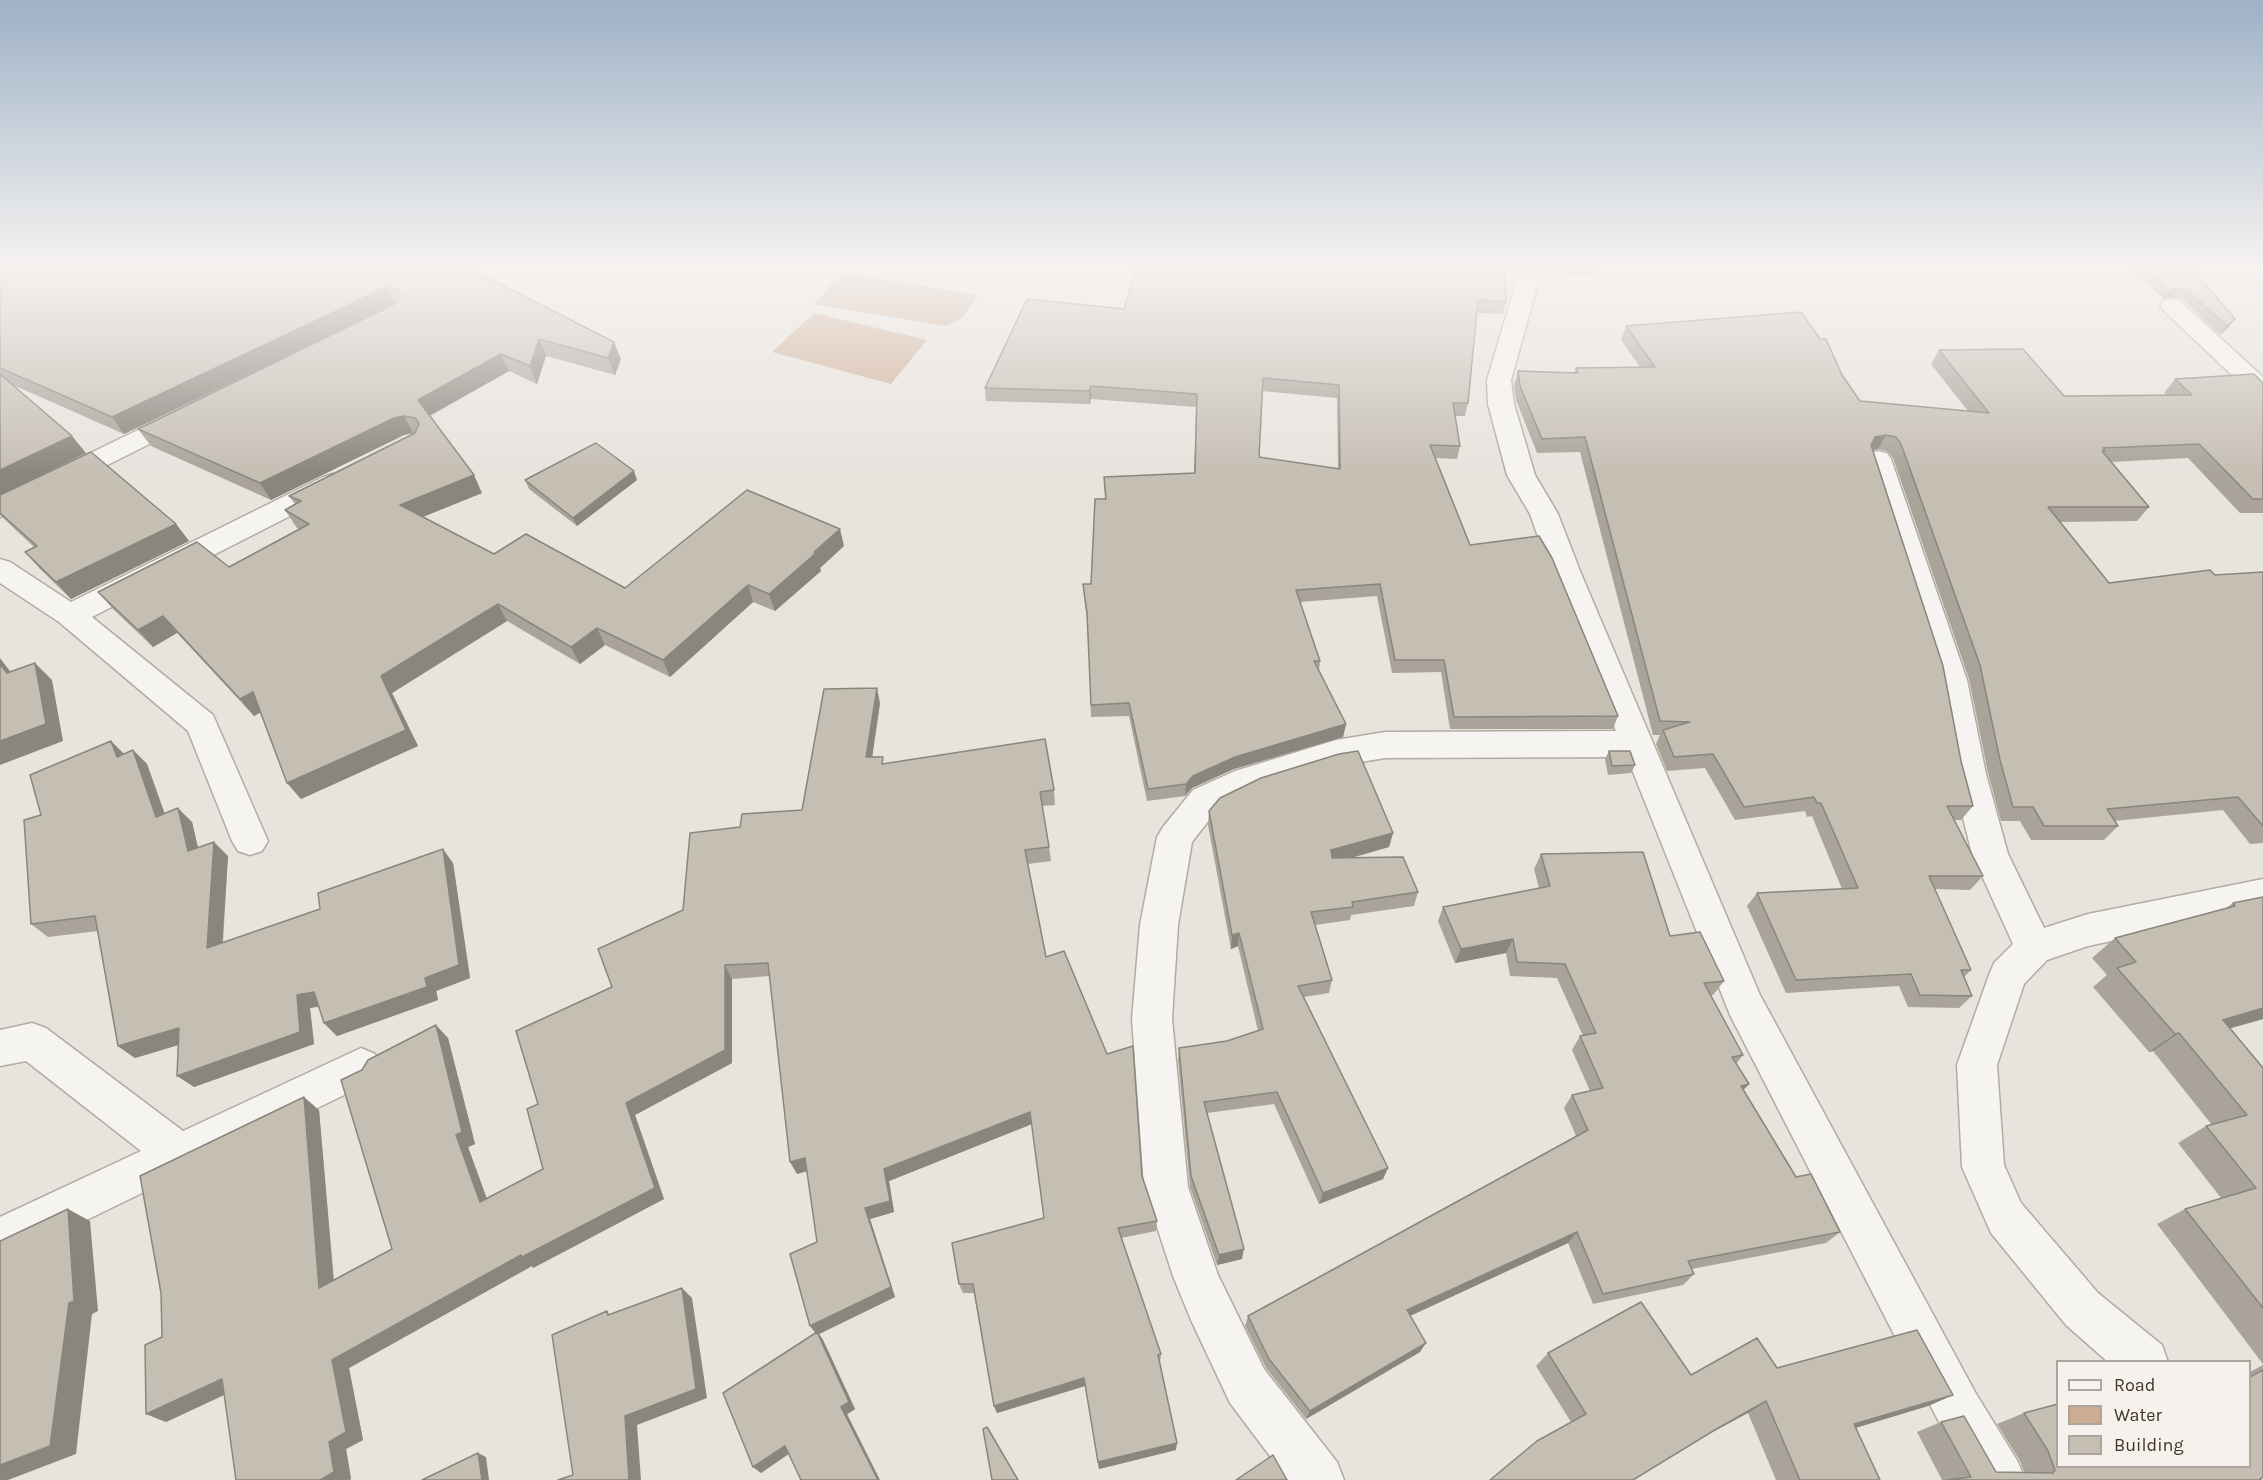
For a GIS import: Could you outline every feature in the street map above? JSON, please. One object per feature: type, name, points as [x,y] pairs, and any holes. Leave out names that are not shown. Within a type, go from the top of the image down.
[{"type":"street","points":[[1511,337],[1498,380],[1501,404],[1521,475],[1544,514],[1565,571],[1743,1003],[1958,1409],[2000,1480]]},
{"type":"street","points":[[2205,337],[2263,391]]},
{"type":"street","points":[[0,508],[203,408]]},
{"type":"street","points":[[1878,459],[1951,680],[1969,774],[1990,854],[2034,948]]},
{"type":"street","points":[[69,615],[359,470]]},
{"type":"street","points":[[0,569],[69,615],[201,724],[250,841]]},
{"type":"street","points":[[1319,1480],[1246,1386],[1199,1285],[1166,1187],[1152,1019],[1159,925],[1175,837],[1206,800],[1247,780],[1336,753],[1385,745],[1638,744]]},
{"type":"street","points":[[2143,1360],[2082,1309],[2006,1218],[1983,1167],[1977,1065],[2008,975],[2034,948],[2088,930],[2263,894]]},
{"type":"street","points":[[0,1048],[32,1041],[179,1154]]},
{"type":"street","points":[[0,1240],[361,1067]]},
{"type":"water","points":[[788,337],[915,337],[927,340],[891,384],[772,352]]},
{"type":"building","points":[[0,337],[281,337],[112,417],[0,368]]},
{"type":"building","points":[[327,337],[604,337],[614,342],[608,358],[539,339],[530,366],[501,354],[418,400],[474,475],[400,505],[494,554],[526,534],[625,588],[747,490],[840,529],[769,594],[748,585],[663,660],[597,628],[571,647],[498,604],[381,676],[406,730],[287,783],[253,692],[240,699],[163,616],[138,630],[98,592],[197,542],[229,567],[309,524],[285,510],[301,501],[289,496],[415,433],[419,424],[415,418],[404,416],[394,418],[260,483],[138,429]]},
{"type":"building","points":[[1009,337],[1474,337],[1468,403],[1453,403],[1460,446],[1430,445],[1470,545],[1539,536],[1552,558],[1618,716],[1454,717],[1444,660],[1395,660],[1380,584],[1296,590],[1320,661],[1314,661],[1346,724],[1235,757],[1193,776],[1186,784],[1148,789],[1129,703],[1091,705],[1087,613],[1083,584],[1091,584],[1095,499],[1106,499],[1104,477],[1195,473],[1197,394],[1091,386],[1089,391],[985,388]],"holes":[[[1263,378],[1339,385],[1340,469],[1259,457]]]},
{"type":"building","points":[[1634,337],[1819,337],[1826,339],[1842,375],[1860,401],[1989,413],[1939,350],[2023,349],[2064,396],[2192,395],[2175,379],[2254,374],[2263,383],[2263,499],[2253,499],[2199,444],[2103,448],[2105,451],[2102,451],[2149,507],[2048,507],[2109,583],[2210,570],[2215,575],[2263,572],[2263,826],[2238,797],[2107,809],[2118,826],[2044,826],[2033,807],[2013,807],[2000,760],[1980,665],[1901,444],[1896,437],[1886,435],[1875,437],[1871,445],[1943,666],[1961,761],[1973,806],[1947,806],[1983,876],[1929,876],[1971,970],[1961,970],[1972,996],[1920,995],[1911,974],[1796,980],[1757,893],[1858,888],[1821,803],[1817,803],[1814,797],[1744,807],[1713,754],[1674,757],[1663,730],[1690,722],[1660,721],[1585,437],[1542,439],[1520,386],[1518,371],[1578,373],[1576,368],[1655,367]]},
{"type":"building","points":[[0,374],[72,436],[0,470]]},
{"type":"building","points":[[596,443],[634,471],[573,518],[525,480]]},
{"type":"building","points":[[91,452],[176,524],[56,582],[25,552],[37,546],[0,513],[0,495]]},
{"type":"building","points":[[35,663],[46,724],[0,741],[0,664],[7,673]]},
{"type":"building","points":[[877,688],[866,757],[883,757],[882,764],[1045,739],[1054,790],[1040,792],[1049,847],[1025,850],[1046,957],[1064,951],[1107,1054],[1133,1046],[1142,1176],[1157,1221],[1118,1228],[1161,1354],[1158,1355],[1177,1443],[1098,1462],[1084,1378],[994,1406],[973,1284],[959,1284],[952,1243],[1044,1218],[1030,1112],[884,1169],[890,1201],[865,1208],[891,1287],[810,1326],[790,1254],[817,1242],[805,1158],[790,1162],[768,963],[725,965],[725,1050],[626,1103],[655,1188],[522,1257],[521,1255],[332,1360],[346,1432],[329,1442],[334,1472],[320,1480],[236,1480],[222,1379],[146,1414],[145,1345],[162,1337],[161,1293],[140,1176],[304,1097],[319,1288],[392,1249],[341,1080],[362,1070],[368,1060],[436,1025],[462,1132],[456,1135],[480,1202],[543,1169],[527,1109],[538,1104],[516,1031],[612,987],[598,949],[683,910],[690,833],[740,827],[742,814],[802,810],[824,689]]},
{"type":"building","points":[[111,741],[117,757],[133,750],[156,817],[178,808],[188,851],[214,842],[207,948],[320,909],[318,893],[443,849],[459,965],[425,978],[427,987],[324,1023],[314,992],[297,995],[300,1032],[177,1076],[179,1028],[118,1046],[95,916],[31,924],[24,820],[41,815],[30,775]]},
{"type":"building","points":[[1358,751],[1393,833],[1331,850],[1332,858],[1403,857],[1418,892],[1352,902],[1353,907],[1311,912],[1332,980],[1298,986],[1388,1168],[1323,1193],[1277,1092],[1204,1102],[1244,1249],[1219,1255],[1191,1176],[1179,1048],[1227,1041],[1263,1029],[1239,933],[1232,935],[1209,811],[1220,798],[1261,778],[1339,754]]},
{"type":"building","points":[[1609,751],[1630,751],[1635,765],[1612,766]]},
{"type":"building","points":[[1643,852],[1670,936],[1700,932],[1724,981],[1704,983],[1743,1055],[1732,1057],[1749,1084],[1741,1086],[1796,1177],[1811,1174],[1840,1232],[1688,1261],[1694,1274],[1603,1294],[1577,1232],[1407,1310],[1426,1343],[1310,1411],[1269,1359],[1248,1316],[1588,1130],[1572,1095],[1603,1088],[1580,1036],[1596,1033],[1565,964],[1517,962],[1513,939],[1461,949],[1443,907],[1550,886],[1541,854]]},
{"type":"building","points":[[2263,897],[2263,1008],[2223,1020],[2263,1068],[2263,1308],[2185,1209],[2256,1188],[2206,1126],[2247,1115],[2179,1033],[2175,1034],[2117,968],[2136,962],[2115,938],[2235,906],[2233,903]]},
{"type":"building","points":[[68,1209],[74,1301],[69,1303],[50,1446],[0,1465],[0,1241]]},
{"type":"building","points":[[682,1288],[696,1389],[625,1416],[629,1480],[558,1480],[573,1475],[552,1335],[607,1311],[608,1315]]},
{"type":"building","points":[[1641,1302],[1691,1375],[1757,1338],[1777,1368],[1917,1330],[1953,1395],[1854,1424],[1880,1480],[1800,1480],[1766,1401],[1633,1480],[1490,1480],[1537,1441],[1586,1414],[1548,1353]]},
{"type":"building","points":[[817,1332],[849,1402],[841,1407],[878,1480],[801,1480],[785,1446],[753,1467],[723,1393]]},
{"type":"building","points":[[2263,1370],[2263,1477],[2261,1480],[1946,1480],[1971,1477],[1941,1422],[1964,1416],[1996,1472],[2053,1473],[2055,1470],[2048,1451],[2024,1413],[2056,1405],[2056,1468],[2251,1468],[2251,1376]]},
{"type":"building","points":[[987,1427],[1018,1480],[992,1480],[983,1429]]},
{"type":"building","points":[[478,1453],[482,1480],[422,1480]]},
{"type":"building","points":[[1273,1455],[1287,1480],[1236,1480]]}]
